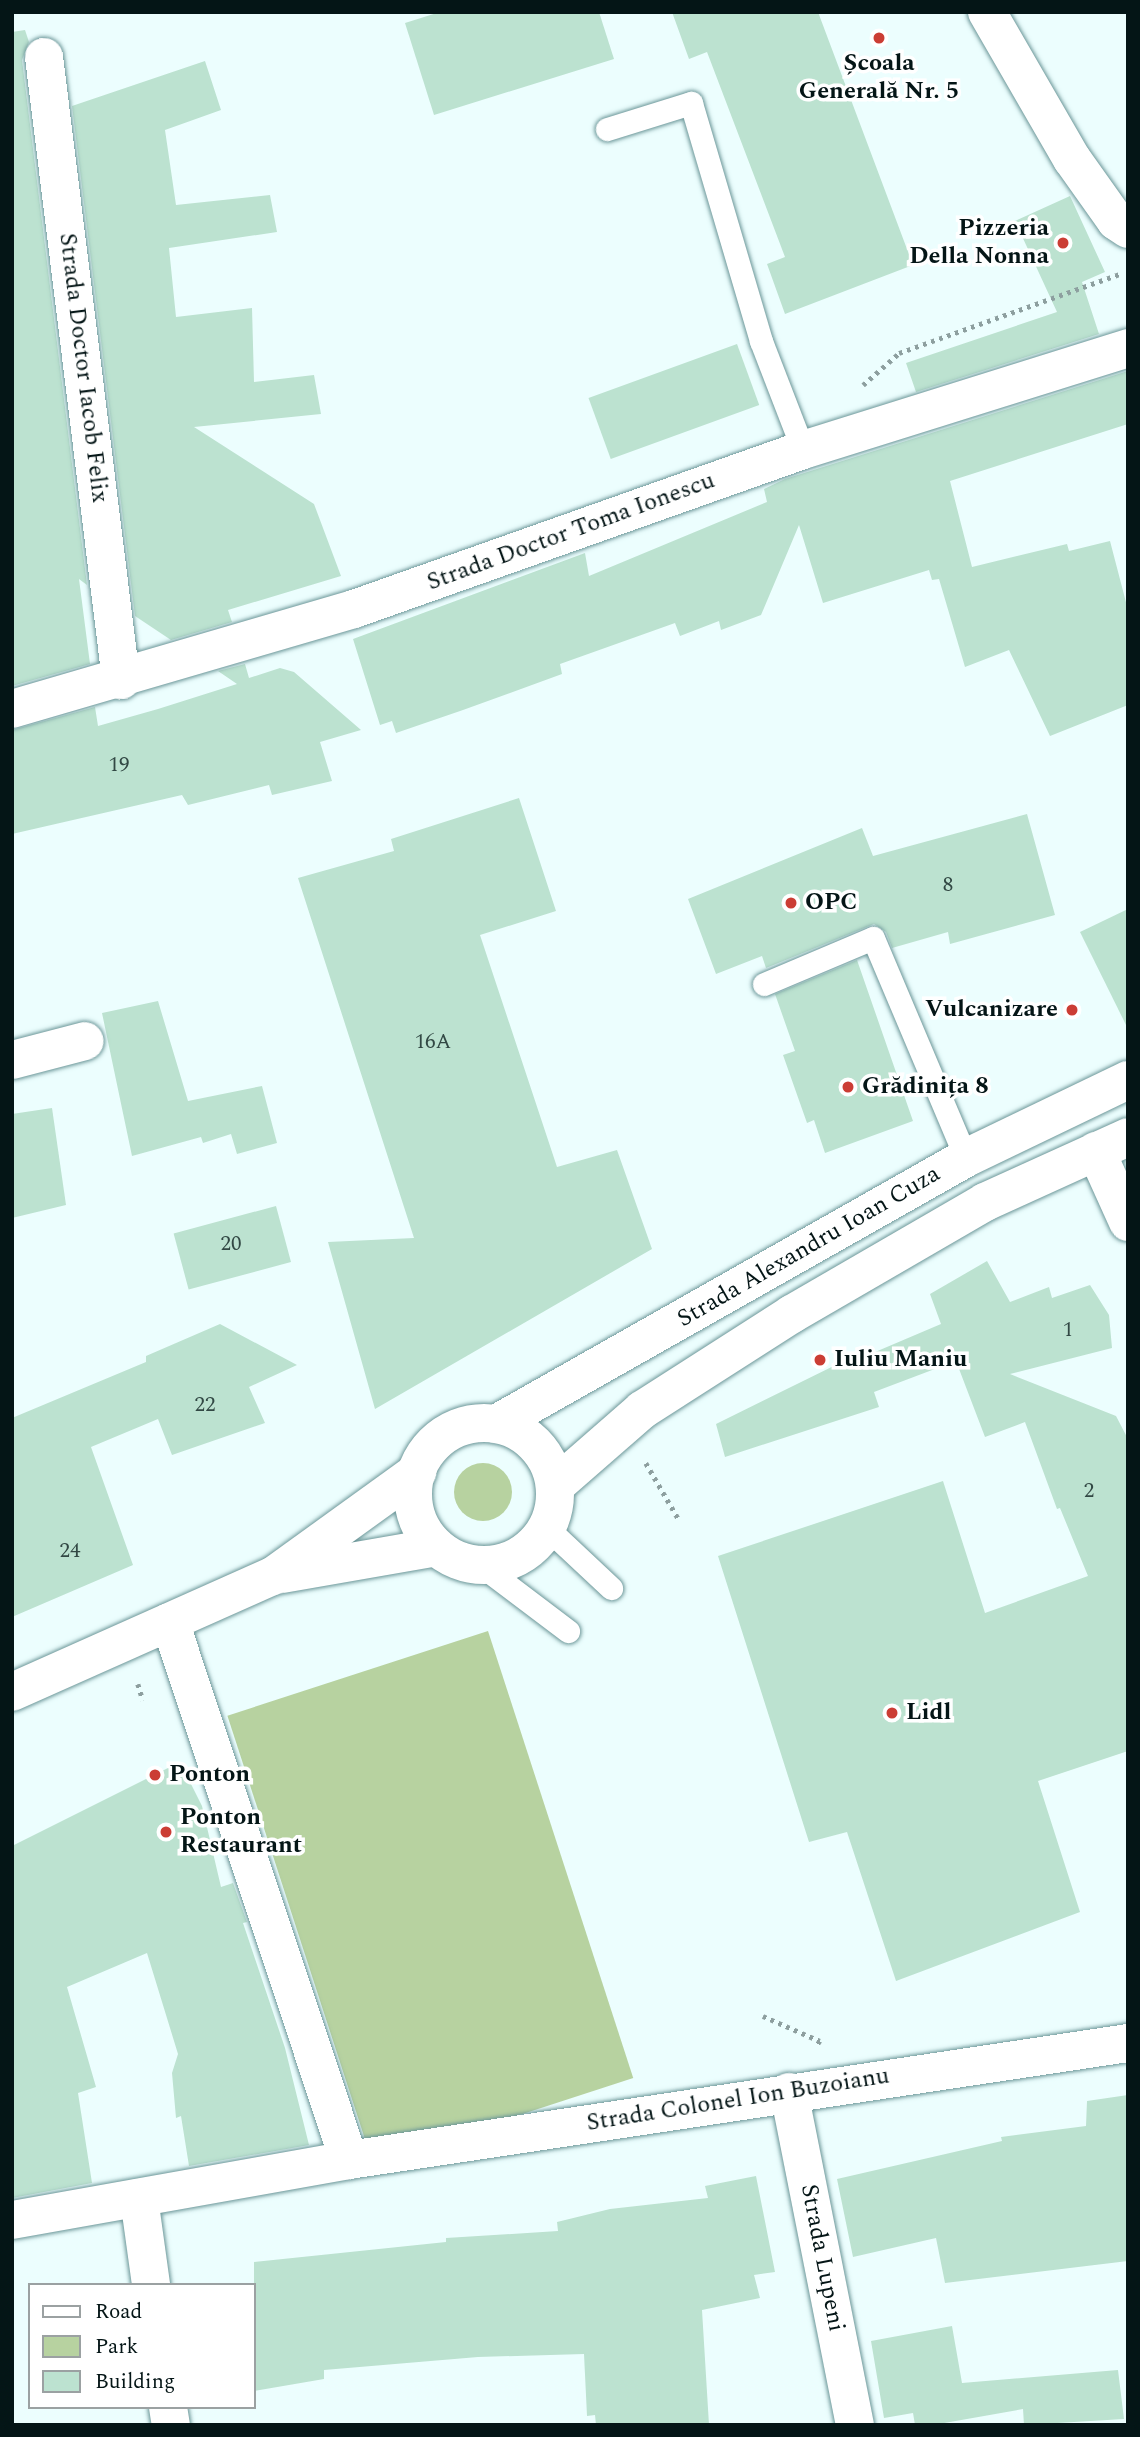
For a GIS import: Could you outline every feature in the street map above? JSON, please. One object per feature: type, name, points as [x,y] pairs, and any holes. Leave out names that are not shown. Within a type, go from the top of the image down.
[{"type":"street","points":[[987,12],[1072,159],[1116,221],[1128,229]]},
{"type":"street","name":"Strada Doctor Iacob Felix","points":[[44,57],[121,680]]},
{"type":"street","name":"Strada Doctor Toma Ionescu","points":[[12,709],[121,680],[354,609],[803,450],[1128,348]]},
{"type":"street","points":[[12,1060],[85,1041]]},
{"type":"street","name":"Strada Alexandru Ioan Cuza","points":[[12,1692],[274,1576],[417,1472],[439,1439],[475,1423],[496,1424],[966,1158],[1128,1080]]},
{"type":"street","points":[[1112,1144],[1128,1222]]},
{"type":"street","name":"Strada Alexandru Ioan Cuza","points":[[555,1486],[642,1410],[792,1314],[933,1230],[1112,1144]]},
{"type":"street","points":[[417,1472],[416,1513],[436,1547],[465,1563],[482,1566],[519,1556],[547,1528],[555,1486],[551,1468],[529,1438],[496,1424]]},
{"type":"street","name":"Strada Alexandru Ioan Cuza","points":[[274,1576],[436,1547]]},
{"type":"street","points":[[170,1622],[349,2160]]},
{"type":"street","name":"Strada Colonel Ion Buzoianu","points":[[12,2220],[349,2160],[1128,2043]]},
{"type":"street","name":"Strada Lupeni","points":[[789,2092],[855,2425]]},
{"type":"street","points":[[139,2198],[151,2283]]},
{"type":"lane","points":[[607,129],[691,103],[761,341],[803,450]]},
{"type":"lane","points":[[764,984],[873,938],[966,1158]]},
{"type":"lane","points":[[547,1528],[611,1588]]},
{"type":"lane","points":[[482,1566],[568,1631]]},
{"type":"path","points":[[860,390],[899,353],[1128,271]]},
{"type":"path","points":[[640,1453],[678,1518]]},
{"type":"green space","points":[[483,1463],[504,1471],[512,1492],[504,1513],[483,1521],[462,1513],[454,1492],[462,1471]]},
{"type":"green space","points":[[488,1631],[633,2078],[373,2163],[227,1716]]},
{"type":"building","points":[[440,12],[599,12],[614,59],[434,115],[405,23]]},
{"type":"building","points":[[672,12],[818,12],[913,265],[785,314],[767,264],[785,257],[707,52],[689,59]]},
{"type":"building","points":[[25,30],[29,42],[22,60],[87,585],[79,579],[90,664],[12,686],[12,32]]},
{"type":"building","points":[[205,61],[221,110],[165,130],[176,205],[270,195],[277,232],[169,248],[176,317],[252,308],[254,382],[314,375],[321,414],[194,427],[314,504],[341,576],[228,610],[232,622],[171,640],[135,616],[72,106]]},
{"type":"building","points":[[1070,196],[1105,272],[1082,282],[1099,334],[916,392],[906,363],[1057,312],[1015,221]]},
{"type":"building","points":[[737,344],[759,405],[611,459],[589,398]]},
{"type":"building","points":[[1128,371],[1128,424],[950,481],[972,567],[1067,544],[1069,551],[1110,541],[1128,610],[1128,705],[1050,736],[1009,650],[965,667],[939,579],[932,580],[929,570],[823,603],[799,525],[761,615],[721,630],[719,621],[680,636],[675,623],[560,664],[562,674],[463,710],[396,733],[392,721],[380,725],[353,639],[585,553],[589,576],[767,502],[764,489],[785,479]]},
{"type":"building","points":[[245,664],[249,678],[280,668],[294,672],[361,730],[320,742],[332,781],[272,795],[269,785],[188,805],[182,795],[12,834],[12,730],[95,707],[98,726],[237,684],[218,671]]},
{"type":"building","points":[[519,798],[556,911],[480,935],[557,1167],[617,1150],[652,1249],[375,1409],[328,1242],[414,1238],[298,878],[394,851],[391,839]]},
{"type":"building","points":[[1027,814],[1055,915],[950,944],[948,932],[892,948],[886,932],[874,924],[766,968],[762,956],[716,974],[688,899],[862,828],[873,856]]},
{"type":"building","points":[[1128,909],[1128,1029],[1080,932]]},
{"type":"building","name":"Grădinița 8","points":[[857,960],[913,1121],[825,1153],[814,1120],[807,1123],[783,1055],[795,1051],[775,994]]},
{"type":"building","points":[[158,1001],[188,1101],[262,1086],[277,1143],[237,1154],[231,1134],[203,1143],[201,1137],[132,1156],[102,1013]]},
{"type":"building","points":[[52,1108],[66,1205],[12,1218],[12,1114]]},
{"type":"building","points":[[276,1206],[291,1262],[189,1289],[174,1233]]},
{"type":"building","name":"Lidl","points":[[987,1261],[1010,1302],[1049,1287],[1052,1298],[1090,1285],[1109,1315],[1112,1348],[1010,1374],[1116,1416],[1128,1439],[1128,1751],[1038,1781],[1080,1912],[896,1981],[847,1832],[809,1842],[718,1556],[943,1481],[985,1613],[1088,1576],[1060,1508],[1057,1509],[1025,1422],[985,1437],[956,1361],[874,1392],[879,1407],[725,1457],[716,1424],[860,1353],[861,1358],[941,1324],[930,1294]]},
{"type":"building","points":[[220,1324],[297,1365],[249,1387],[265,1423],[172,1455],[158,1419],[91,1447],[133,1565],[12,1617],[12,1418],[146,1362],[146,1356]]},
{"type":"building","points":[[180,1762],[202,1806],[221,1887],[233,1883],[247,1922],[243,1923],[285,2048],[309,2145],[189,2166],[181,2116],[176,2118],[172,2073],[178,2054],[147,1953],[67,1987],[96,2087],[78,2093],[92,2183],[12,2198],[12,1846]]},
{"type":"building","points":[[1128,2095],[1128,2261],[945,2283],[936,2238],[853,2257],[837,2179],[1002,2141],[1001,2137],[1086,2126],[1087,2101]]},
{"type":"building","points":[[756,2176],[775,2272],[754,2275],[760,2298],[702,2310],[709,2425],[596,2425],[595,2415],[587,2416],[584,2354],[478,2357],[324,2370],[324,2379],[256,2391],[254,2262],[446,2242],[446,2238],[558,2231],[557,2222],[610,2209],[708,2198],[705,2186]]},
{"type":"building","points":[[952,2326],[962,2383],[1118,2370],[1124,2419],[1024,2425],[1023,2409],[933,2425],[915,2425],[913,2413],[884,2418],[871,2341]]},
{"type":"place","name":"Școala Generală Nr. 5","points":[[879,38]]},
{"type":"place","name":"Pizzeria Della Nonna","points":[[1063,243]]},
{"type":"place","name":"OPC","points":[[791,903]]},
{"type":"place","name":"Vulcanizare","points":[[1072,1010]]},
{"type":"place","name":"Grădinița 8","points":[[848,1087]]},
{"type":"place","name":"Iuliu Maniu","points":[[820,1360]]},
{"type":"place","name":"Lidl","points":[[892,1713]]},
{"type":"place","name":"Ponton","points":[[155,1775]]},
{"type":"place","name":"Ponton Restaurant","points":[[166,1832]]}]
